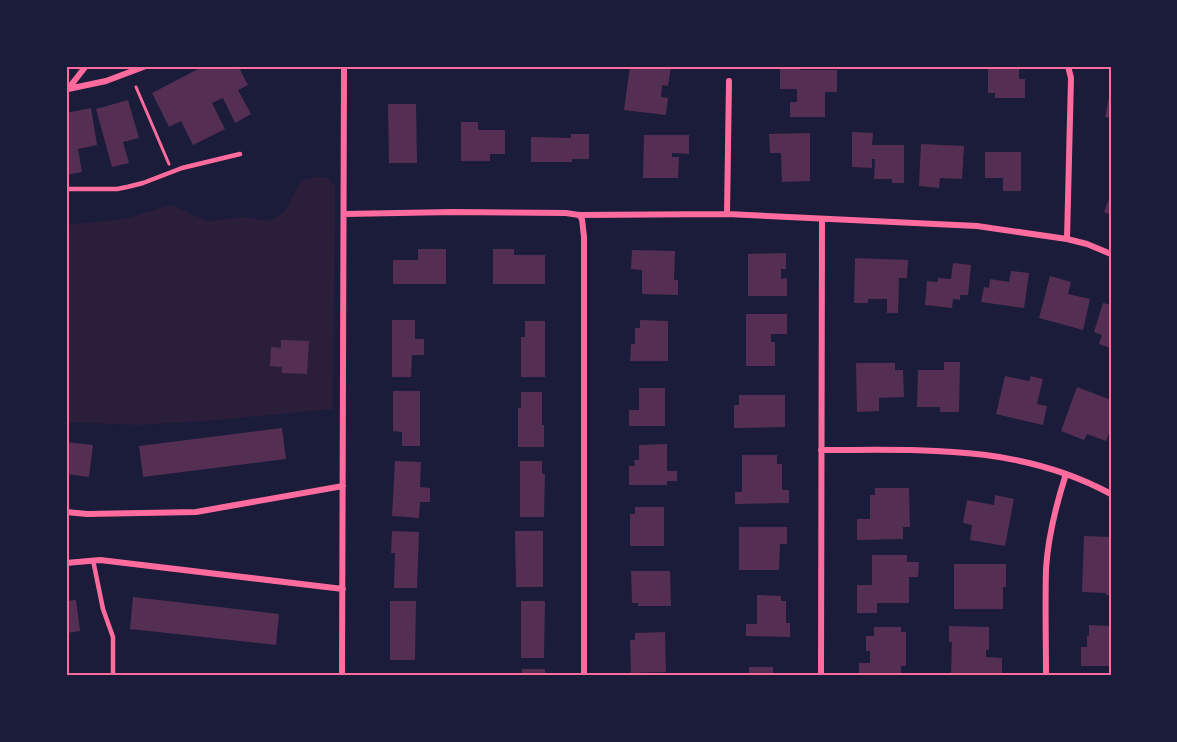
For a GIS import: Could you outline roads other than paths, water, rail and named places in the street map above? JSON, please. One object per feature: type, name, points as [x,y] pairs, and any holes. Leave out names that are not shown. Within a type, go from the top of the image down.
[{"type":"street","points":[[67,89],[86,66]]},
{"type":"street","points":[[67,89],[106,81],[146,66]]},
{"type":"street","points":[[342,676],[344,66]]},
{"type":"street","points":[[1067,239],[1071,78],[1068,66]]},
{"type":"street","points":[[727,214],[729,81]]},
{"type":"street","points":[[344,214],[468,212],[579,215],[727,214],[977,226],[1067,239],[1111,254]]},
{"type":"street","points":[[579,215],[582,219],[584,237],[584,676]]},
{"type":"street","points":[[821,676],[822,219]]},
{"type":"street","points":[[821,450],[934,450],[1005,457],[1066,474],[1111,494]]},
{"type":"street","points":[[1046,676],[1046,568],[1051,530],[1066,474]]},
{"type":"street","points":[[66,512],[87,514],[196,512],[343,486]]},
{"type":"street","points":[[66,563],[100,560],[343,589]]},
{"type":"lane","points":[[66,189],[127,187],[172,171],[240,154]]},
{"type":"lane","points":[[93,560],[103,609],[114,637],[113,676]]}]
